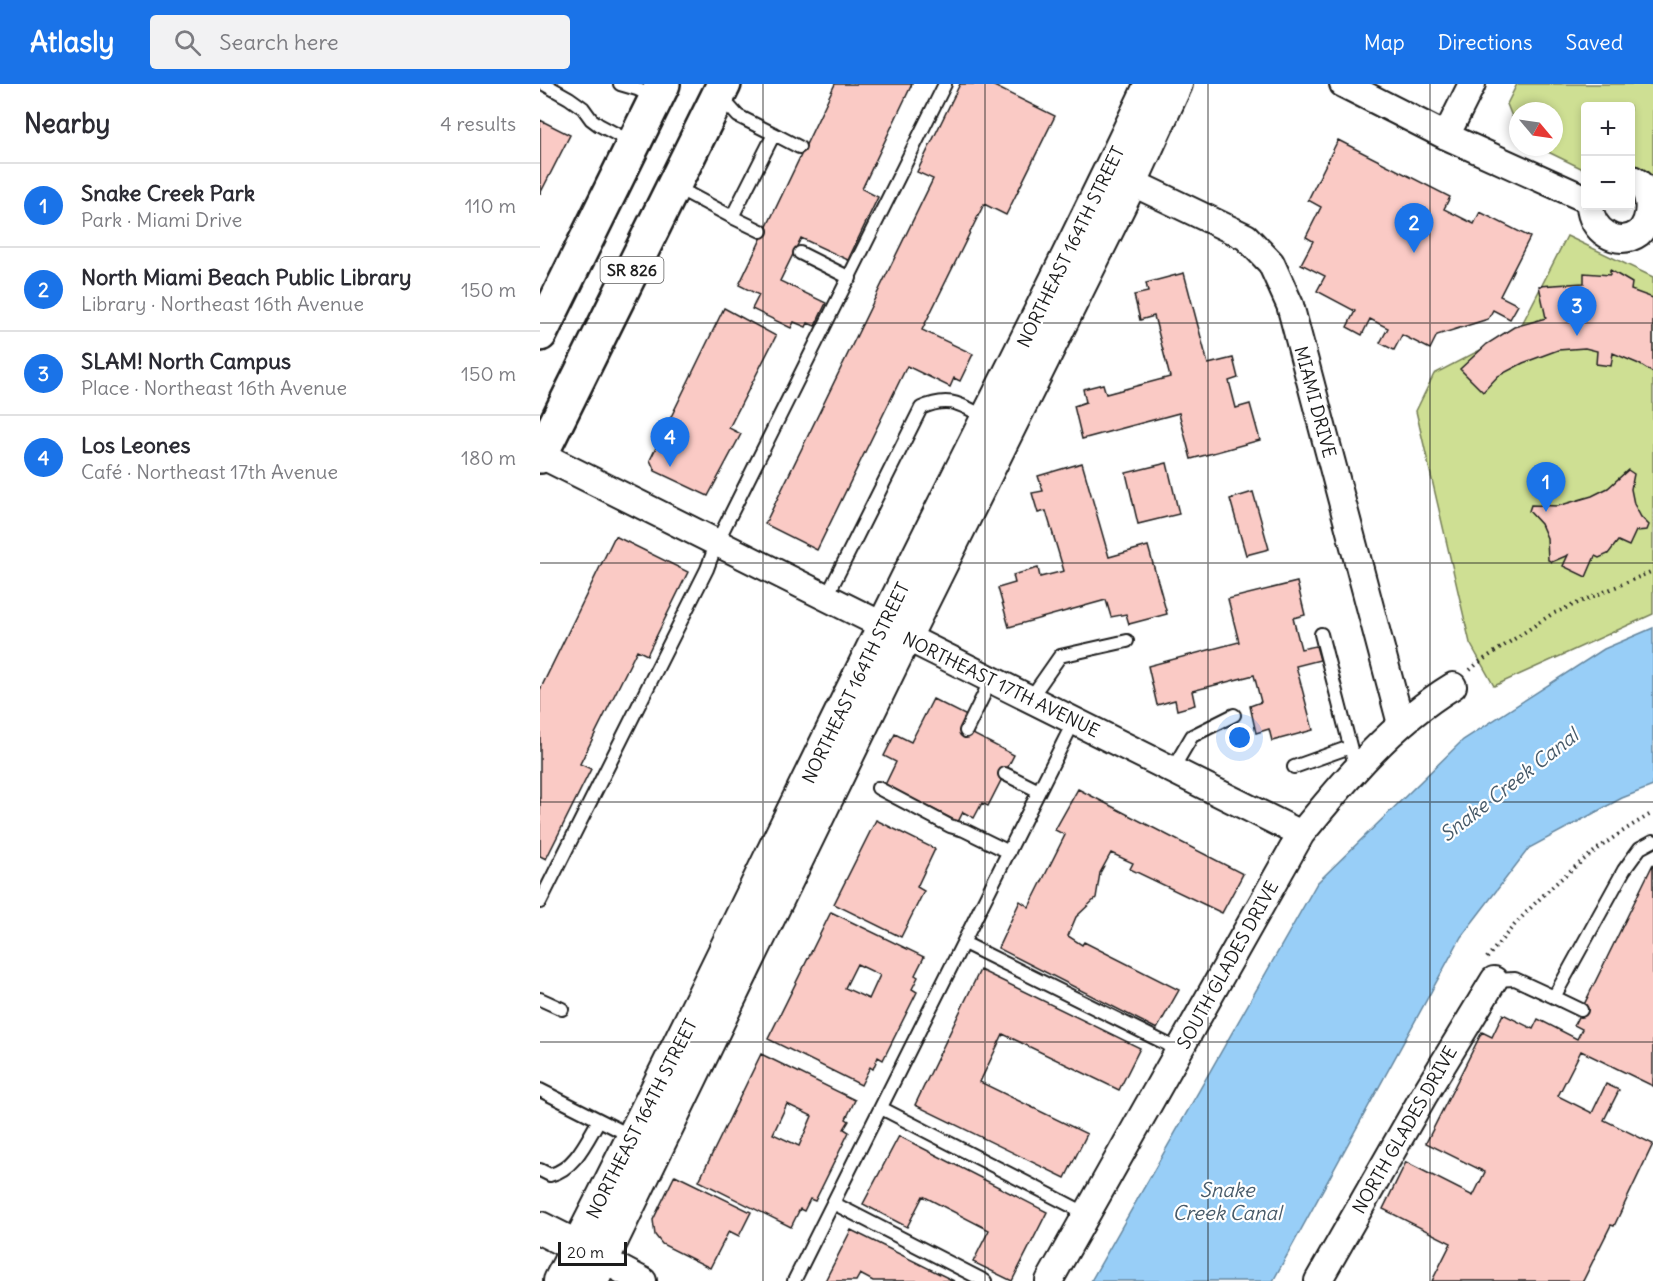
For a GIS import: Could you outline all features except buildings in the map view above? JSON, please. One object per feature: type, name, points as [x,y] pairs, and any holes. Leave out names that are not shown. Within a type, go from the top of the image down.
[{"type":"main road","name":"SR 826","points":[[540,455],[722,89]]},
{"type":"main road","name":"SR 826","points":[[540,334],[552,299],[660,91]]},
{"type":"street","name":"NORTHEAST 164TH STREET","points":[[591,1263],[634,1137],[894,632],[1121,176],[1151,84]]},
{"type":"street","name":"NORTHEAST 164TH STREET","points":[[560,1281],[591,1263],[894,632],[987,418],[1121,176],[1176,84]]},
{"type":"street","points":[[1350,86],[1446,136],[1581,198]]},
{"type":"street","points":[[1446,136],[1469,86]]},
{"type":"street","name":"MIAMI DRIVE","points":[[1121,176],[1246,237],[1271,263],[1290,305],[1401,724]]},
{"type":"street","points":[[1590,210],[1595,225],[1604,234],[1616,238],[1628,238],[1640,233],[1648,225],[1652,213],[1652,201],[1647,189],[1635,180]]},
{"type":"street","name":"NORTHEAST 17TH AVENUE","points":[[540,455],[1301,834]]},
{"type":"street","name":"SOUTH GLADES DRIVE","points":[[1048,1281],[1301,834],[1345,779],[1353,758],[1401,724],[1426,702],[1453,686]]},
{"type":"street","name":"NORTH GLADES DRIVE","points":[[1318,1281],[1423,1097],[1494,980]]},
{"type":"street","points":[[540,1228],[591,1263],[643,1281]]},
{"type":"lane","points":[[544,84],[583,108],[599,125],[634,143]]},
{"type":"lane","points":[[620,84],[637,89],[660,91]]},
{"type":"lane","points":[[540,903],[945,84]]},
{"type":"lane","points":[[722,89],[738,116],[799,147]]},
{"type":"lane","points":[[732,217],[774,134]]},
{"type":"lane","points":[[673,186],[761,231]]},
{"type":"lane","points":[[800,253],[850,278]]},
{"type":"lane","points":[[826,598],[921,408],[935,401],[949,401],[987,418]]},
{"type":"lane","points":[[1294,767],[1353,758],[1321,634]]},
{"type":"lane","points":[[1030,699],[1060,656],[1127,641]]},
{"type":"lane","points":[[966,731],[991,680]]},
{"type":"lane","points":[[1172,770],[1192,736],[1234,715]]},
{"type":"lane","points":[[794,1281],[1074,722]]},
{"type":"lane","points":[[1005,774],[1039,790]]},
{"type":"lane","points":[[878,788],[1009,852]]},
{"type":"lane","points":[[1554,997],[1624,870],[1640,848],[1653,841]]},
{"type":"lane","points":[[964,943],[1179,1050]]},
{"type":"lane","points":[[1494,980],[1515,979],[1581,1010]]},
{"type":"lane","points":[[540,999],[562,1010]]},
{"type":"lane","points":[[540,1090],[634,1137]]},
{"type":"lane","points":[[881,1108],[1087,1214]]},
{"type":"lane","points":[[540,1170],[550,1175],[567,1168],[599,1120]]},
{"type":"lane","points":[[833,1203],[985,1281]]},
{"type":"path","points":[[1453,686],[1478,663],[1552,614],[1653,571]]},
{"type":"green space","points":[[1517,84],[1653,84],[1653,201],[1635,193],[1635,102],[1581,102],[1581,168],[1556,156],[1563,156],[1563,102],[1509,102],[1509,109],[1507,104]]},
{"type":"green space","points":[[1567,236],[1653,277],[1653,614],[1494,686],[1470,643],[1416,411],[1434,374],[1519,330]]},
{"type":"water","name":"Snake Creek Canal","points":[[1653,628],[1653,786],[1622,798],[1529,848],[1461,937],[1273,1281],[1091,1281],[1317,883],[1463,740],[1604,649]]},
{"type":"place","name":"North Miami Beach Public Library","points":[[1414,253]]},
{"type":"place","name":"SLAM! North Campus","points":[[1577,336]]},
{"type":"place","name":"Los Leones","points":[[670,467]]},
{"type":"place","name":"Snake Creek Park","points":[[1546,512]]}]
